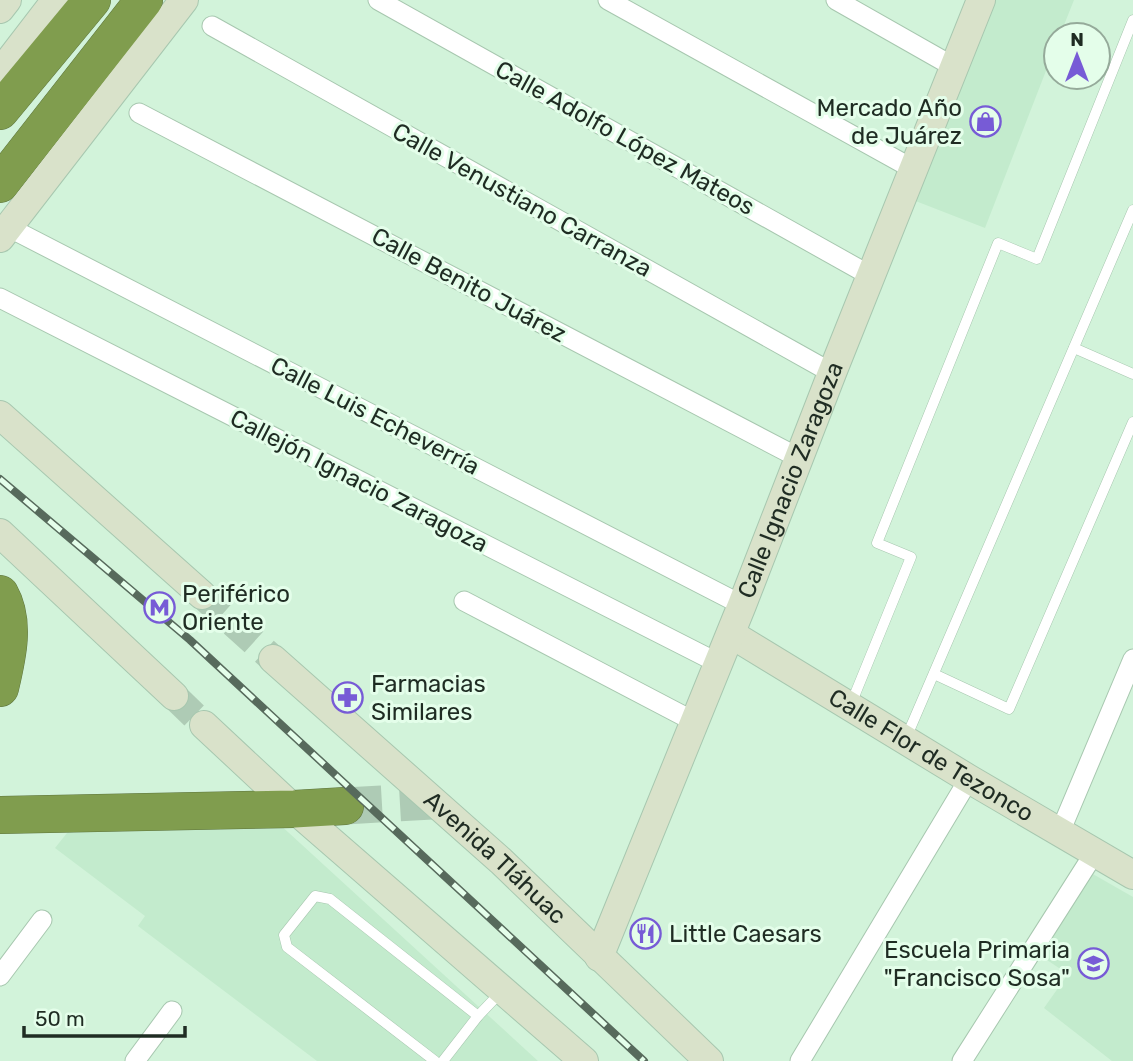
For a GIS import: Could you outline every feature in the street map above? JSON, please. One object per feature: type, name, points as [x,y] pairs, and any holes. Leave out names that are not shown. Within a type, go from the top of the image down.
[{"type":"highway","points":[[0,111],[92,0]]},
{"type":"highway","points":[[6,214],[144,0]]},
{"type":"highway","points":[[0,594],[6,604],[9,650],[0,688]]},
{"type":"highway","points":[[0,815],[345,806]]},
{"type":"main road","points":[[0,9],[7,0]]},
{"type":"main road","points":[[0,73],[56,0]]},
{"type":"main road","points":[[6,214],[184,0]]},
{"type":"main road","name":"Calle Ignacio Zaragoza","points":[[600,957],[981,0]]},
{"type":"main road","points":[[0,415],[202,595]]},
{"type":"main road","points":[[0,533],[174,696]]},
{"type":"main road","name":"Calle Flor de Tezonco","points":[[730,634],[1133,875]]},
{"type":"main road","name":"Avenida Tláhuac","points":[[274,659],[501,861],[709,1061]]},
{"type":"main road","points":[[204,725],[294,809],[584,1061]]},
{"type":"street","name":"Calle Adolfo López Mateos","points":[[379,0],[871,276]]},
{"type":"street","points":[[608,0],[913,170]]},
{"type":"street","points":[[836,0],[954,67]]},
{"type":"street","name":"Calle Venustiano Carranza","points":[[212,26],[832,373]]},
{"type":"street","name":"Calle Benito Juárez","points":[[139,113],[799,458]]},
{"type":"street","name":"Calle Luis Echeverría","points":[[6,214],[742,605]]},
{"type":"street","name":"Callejón Ignacio Zaragoza","points":[[0,298],[718,663]]},
{"type":"street","points":[[464,601],[695,722]]},
{"type":"street","points":[[1060,832],[1133,659]]},
{"type":"street","points":[[800,1061],[969,779]]},
{"type":"street","points":[[962,1061],[1095,852]]},
{"type":"street","points":[[0,976],[42,920]]},
{"type":"street","points":[[135,1061],[172,1011]]},
{"type":"lane","points":[[850,706],[911,556],[877,543],[998,243],[1037,258],[1133,20]]},
{"type":"lane","points":[[906,739],[1133,210]]},
{"type":"lane","points":[[1074,348],[1133,374]]},
{"type":"lane","points":[[934,674],[1009,709],[1133,422]]},
{"type":"lane","points":[[435,1061],[287,947],[284,935],[315,896],[330,899],[478,1016]]},
{"type":"lane","points":[[443,1061],[478,1016],[503,990]]},
{"type":"shaded area","name":"Mercado Año de Juárez","points":[[991,0],[1074,0],[1066,21],[1042,21],[1042,81],[985,228],[913,200]]},
{"type":"shaded area","points":[[277,822],[538,1061],[317,1061],[138,926],[145,916],[55,848],[71,828]]},
{"type":"shaded area","name":"Escuela Primaria \"Francisco Sosa\"","points":[[1091,873],[1133,897],[1133,1061],[1112,1061],[1044,1008],[1068,974],[1038,954]]},
{"type":"tunnel","points":[[202,595],[273,659]]},
{"type":"tunnel","points":[[174,696],[204,725]]},
{"type":"tunnel","points":[[345,806],[432,801]]},
{"type":"railway","points":[[0,479],[190,640],[644,1061]]},
{"type":"place","name":"Mercado Año de Juárez","points":[[985,122]]},
{"type":"place","name":"Periférico Oriente","points":[[159,608]]},
{"type":"place","name":"Farmacias Similares","points":[[348,698]]},
{"type":"place","name":"Little Caesars","points":[[646,934]]},
{"type":"place","name":"Escuela Primaria \"Francisco Sosa\"","points":[[1093,964]]}]
